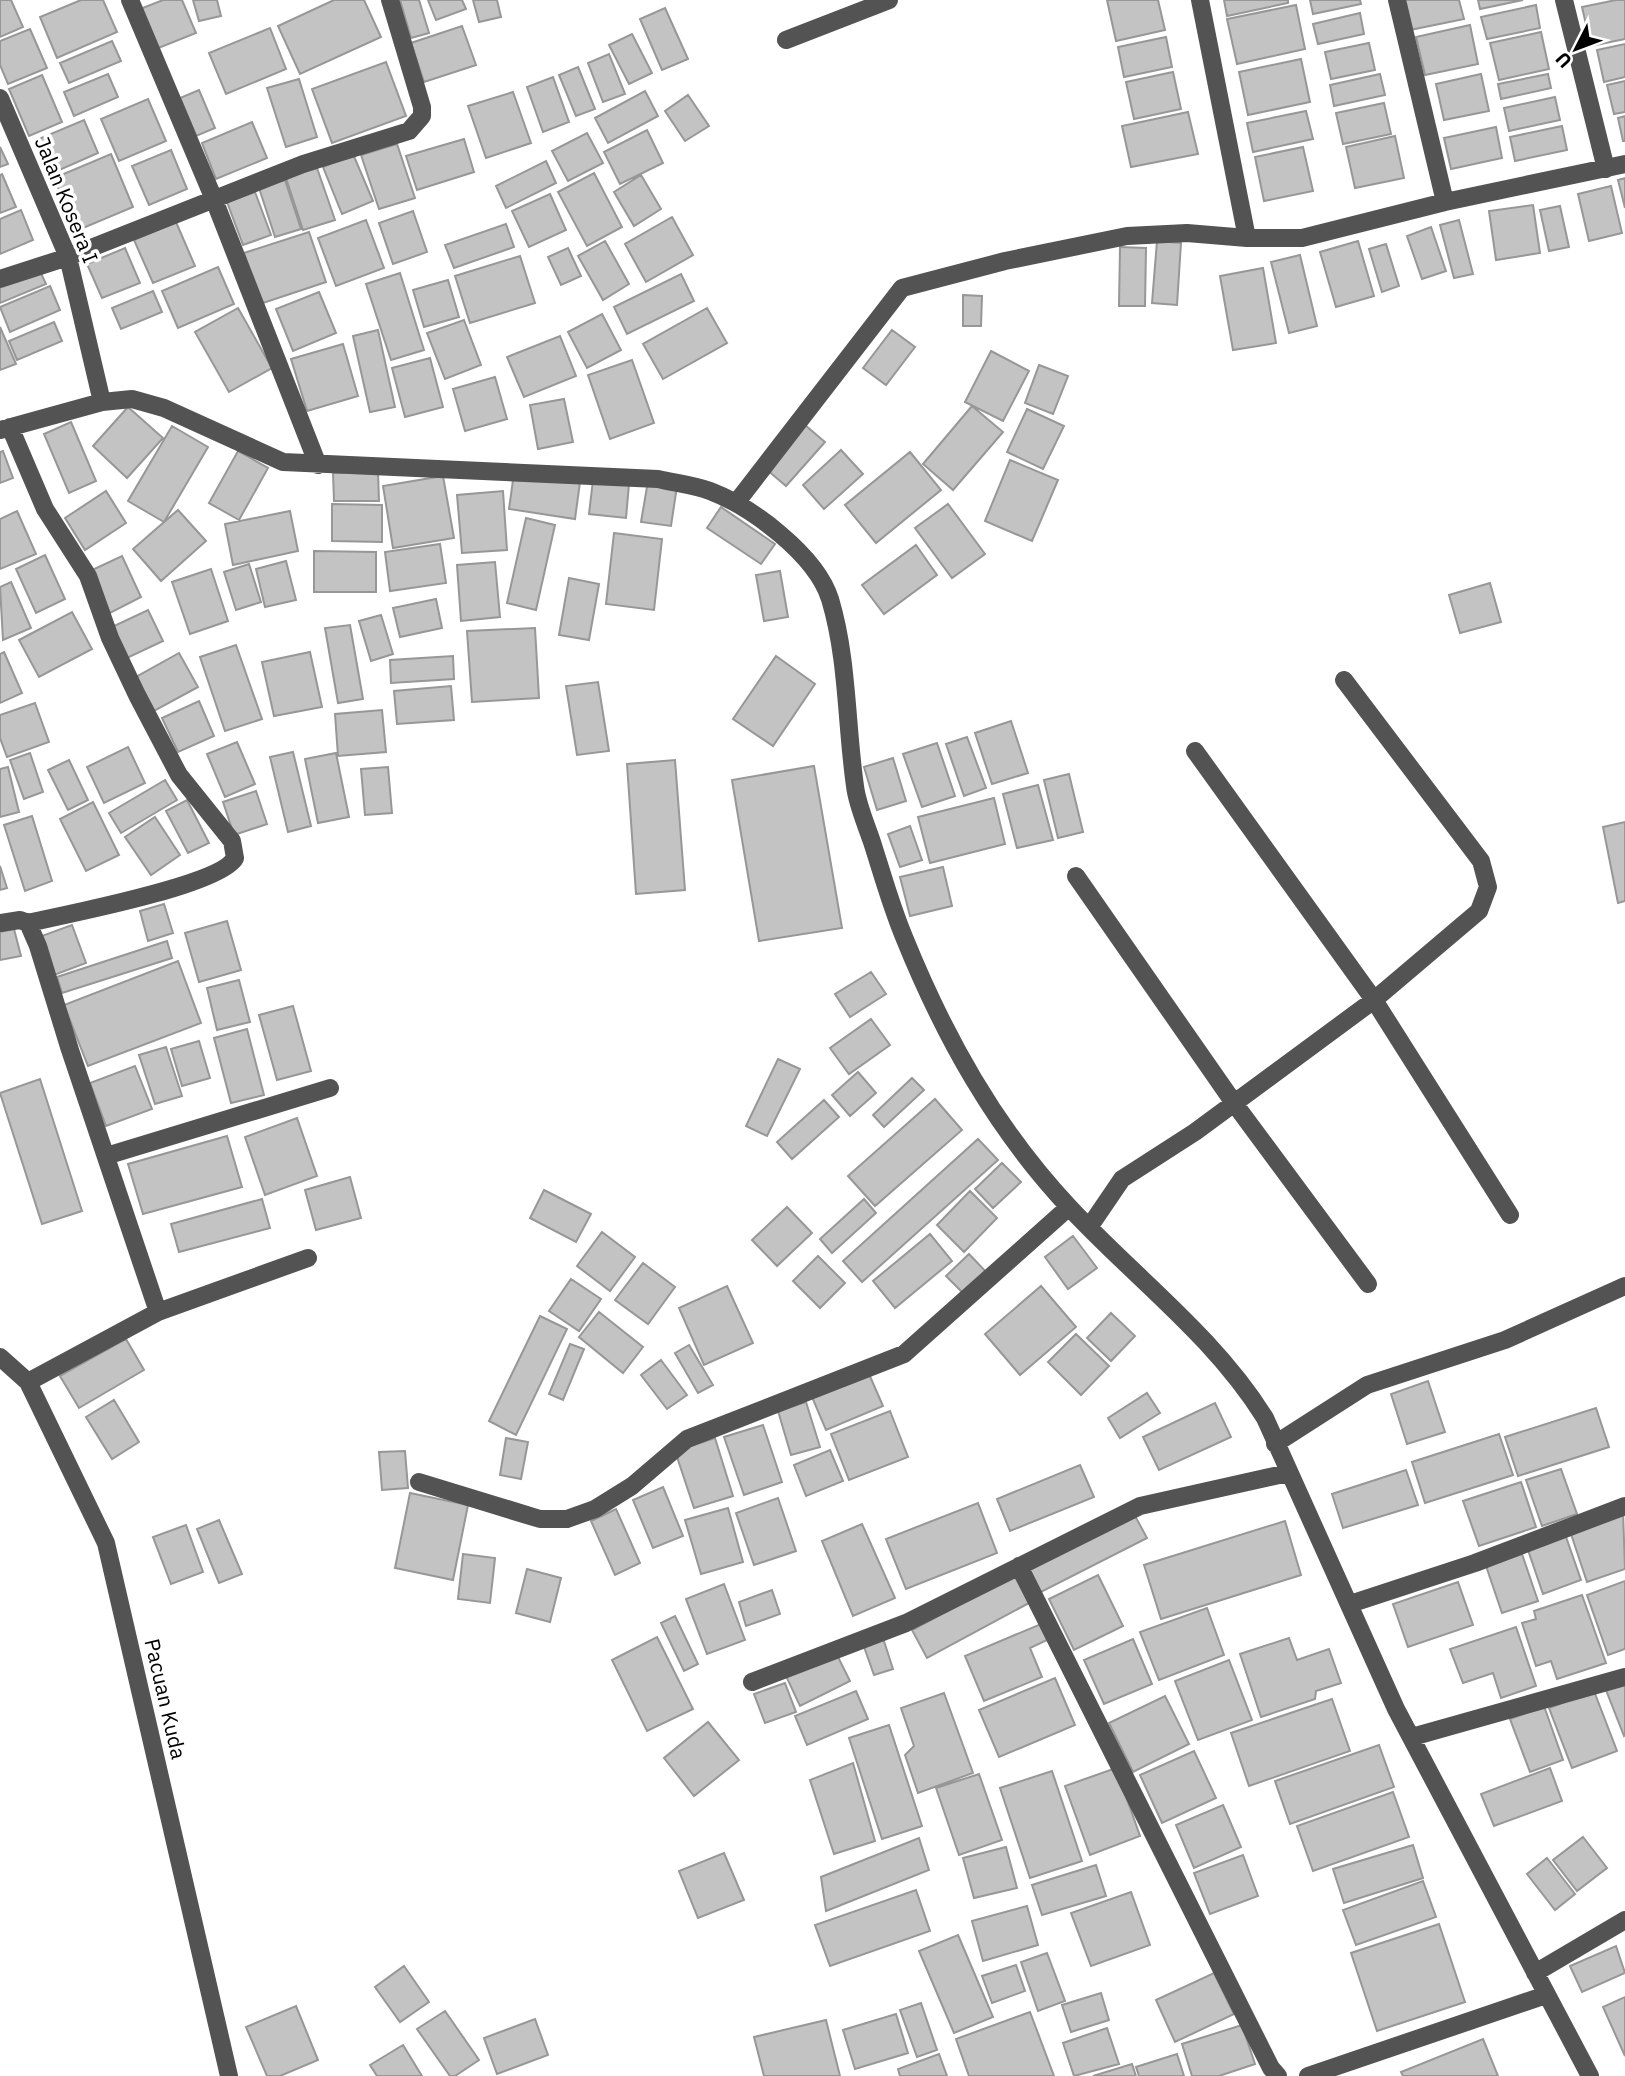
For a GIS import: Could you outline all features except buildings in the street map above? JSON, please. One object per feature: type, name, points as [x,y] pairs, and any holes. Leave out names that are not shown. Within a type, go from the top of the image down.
[{"type":"street","points":[[130,0],[213,197],[318,465]]},
{"type":"street","points":[[0,279],[68,257],[213,197],[303,164],[400,135],[416,125],[422,107],[390,0]]},
{"type":"street","points":[[786,40],[889,0]]},
{"type":"street","points":[[1200,0],[1247,238]]},
{"type":"street","points":[[1397,0],[1445,202]]},
{"type":"street","points":[[1564,0],[1606,169]]},
{"type":"street","name":"Jalan Kosera I","points":[[0,98],[68,257],[102,402]]},
{"type":"street","points":[[736,503],[902,288],[1005,261],[1127,236],[1187,233],[1247,238],[1302,238],[1445,202],[1625,164]]},
{"type":"street","points":[[0,923],[28,923],[167,890],[223,870],[234,858],[232,841],[179,775],[110,638],[88,576],[45,509],[5,428],[102,402],[132,399],[153,405],[283,461],[318,465],[506,470],[658,479],[708,491],[736,503],[777,533],[814,568],[829,596],[840,642],[855,789],[902,933],[934,1011],[968,1074],[1012,1137],[1069,1207],[1188,1321],[1241,1381],[1265,1418],[1288,1474],[1412,1737],[1590,2076]]},
{"type":"street","points":[[1090,1226],[1122,1179],[1195,1132],[1374,1000],[1479,911],[1488,887],[1481,862],[1344,680]]},
{"type":"street","points":[[1195,751],[1374,1000],[1510,1215]]},
{"type":"street","points":[[1076,876],[1234,1103],[1368,1284]]},
{"type":"street","points":[[28,923],[38,946],[158,1312]]},
{"type":"street","points":[[106,1156],[330,1088]]},
{"type":"street","points":[[419,1482],[540,1519],[567,1519],[596,1509],[632,1486],[687,1439],[904,1354],[1069,1207]]},
{"type":"street","points":[[28,1382],[158,1312],[308,1258]]},
{"type":"street","points":[[1275,1444],[1367,1385],[1505,1340],[1625,1286]]},
{"type":"street","name":"Pacuan Kuda","points":[[0,1357],[28,1382],[106,1543],[229,2076]]},
{"type":"street","points":[[752,1682],[906,1623],[1140,1506],[1288,1474]]},
{"type":"street","points":[[1350,1604],[1475,1563],[1625,1506]]},
{"type":"street","points":[[1019,1566],[1271,2068],[1278,2076]]},
{"type":"street","points":[[1412,1737],[1625,1677]]},
{"type":"street","points":[[1535,1973],[1625,1920]]},
{"type":"street","points":[[1308,2076],[1546,1995]]}]
